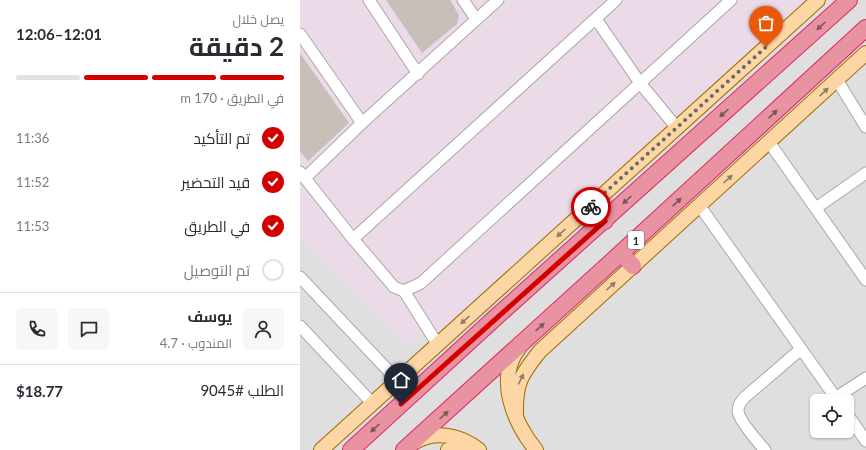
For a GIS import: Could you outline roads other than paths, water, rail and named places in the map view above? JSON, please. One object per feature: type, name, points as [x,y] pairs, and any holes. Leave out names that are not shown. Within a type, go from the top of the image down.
[{"type":"highway","points":[[351,450],[495,318],[605,221],[849,0]]},
{"type":"highway","name":"1","points":[[408,446],[522,344],[866,28]]},
{"type":"highway","points":[[590,206],[605,221]]},
{"type":"highway","points":[[621,253],[633,266]]},
{"type":"main road","points":[[321,450],[818,0]]},
{"type":"main road","points":[[516,417],[518,385],[524,372],[540,351],[866,53]]},
{"type":"main road","points":[[522,344],[515,352],[511,361],[507,381],[510,398],[516,417],[536,450]]},
{"type":"main road","points":[[408,446],[428,436],[448,436],[458,438],[479,450]]},
{"type":"main road","points":[[448,450],[458,447],[474,450]]},
{"type":"street","points":[[369,0],[418,74]]},
{"type":"street","points":[[463,0],[476,19]]},
{"type":"street","points":[[438,345],[404,291],[394,287],[318,196],[303,175],[418,74],[498,0]]},
{"type":"street","points":[[353,239],[616,0]]},
{"type":"street","points":[[404,291],[421,283],[731,0]]},
{"type":"street","points":[[596,19],[640,83],[677,128]]},
{"type":"street","points":[[300,34],[362,123]]},
{"type":"street","points":[[837,80],[866,128]]},
{"type":"street","points":[[769,142],[866,280]]},
{"type":"street","points":[[816,208],[866,173]]},
{"type":"street","points":[[699,205],[833,394]]},
{"type":"street","points":[[300,277],[398,381]]},
{"type":"street","points":[[300,326],[372,403]]},
{"type":"street","points":[[765,450],[742,420],[738,412],[740,404],[745,397],[801,349]]},
{"type":"street","points":[[844,394],[866,378]]},
{"type":"street","points":[[854,424],[866,441]]}]
